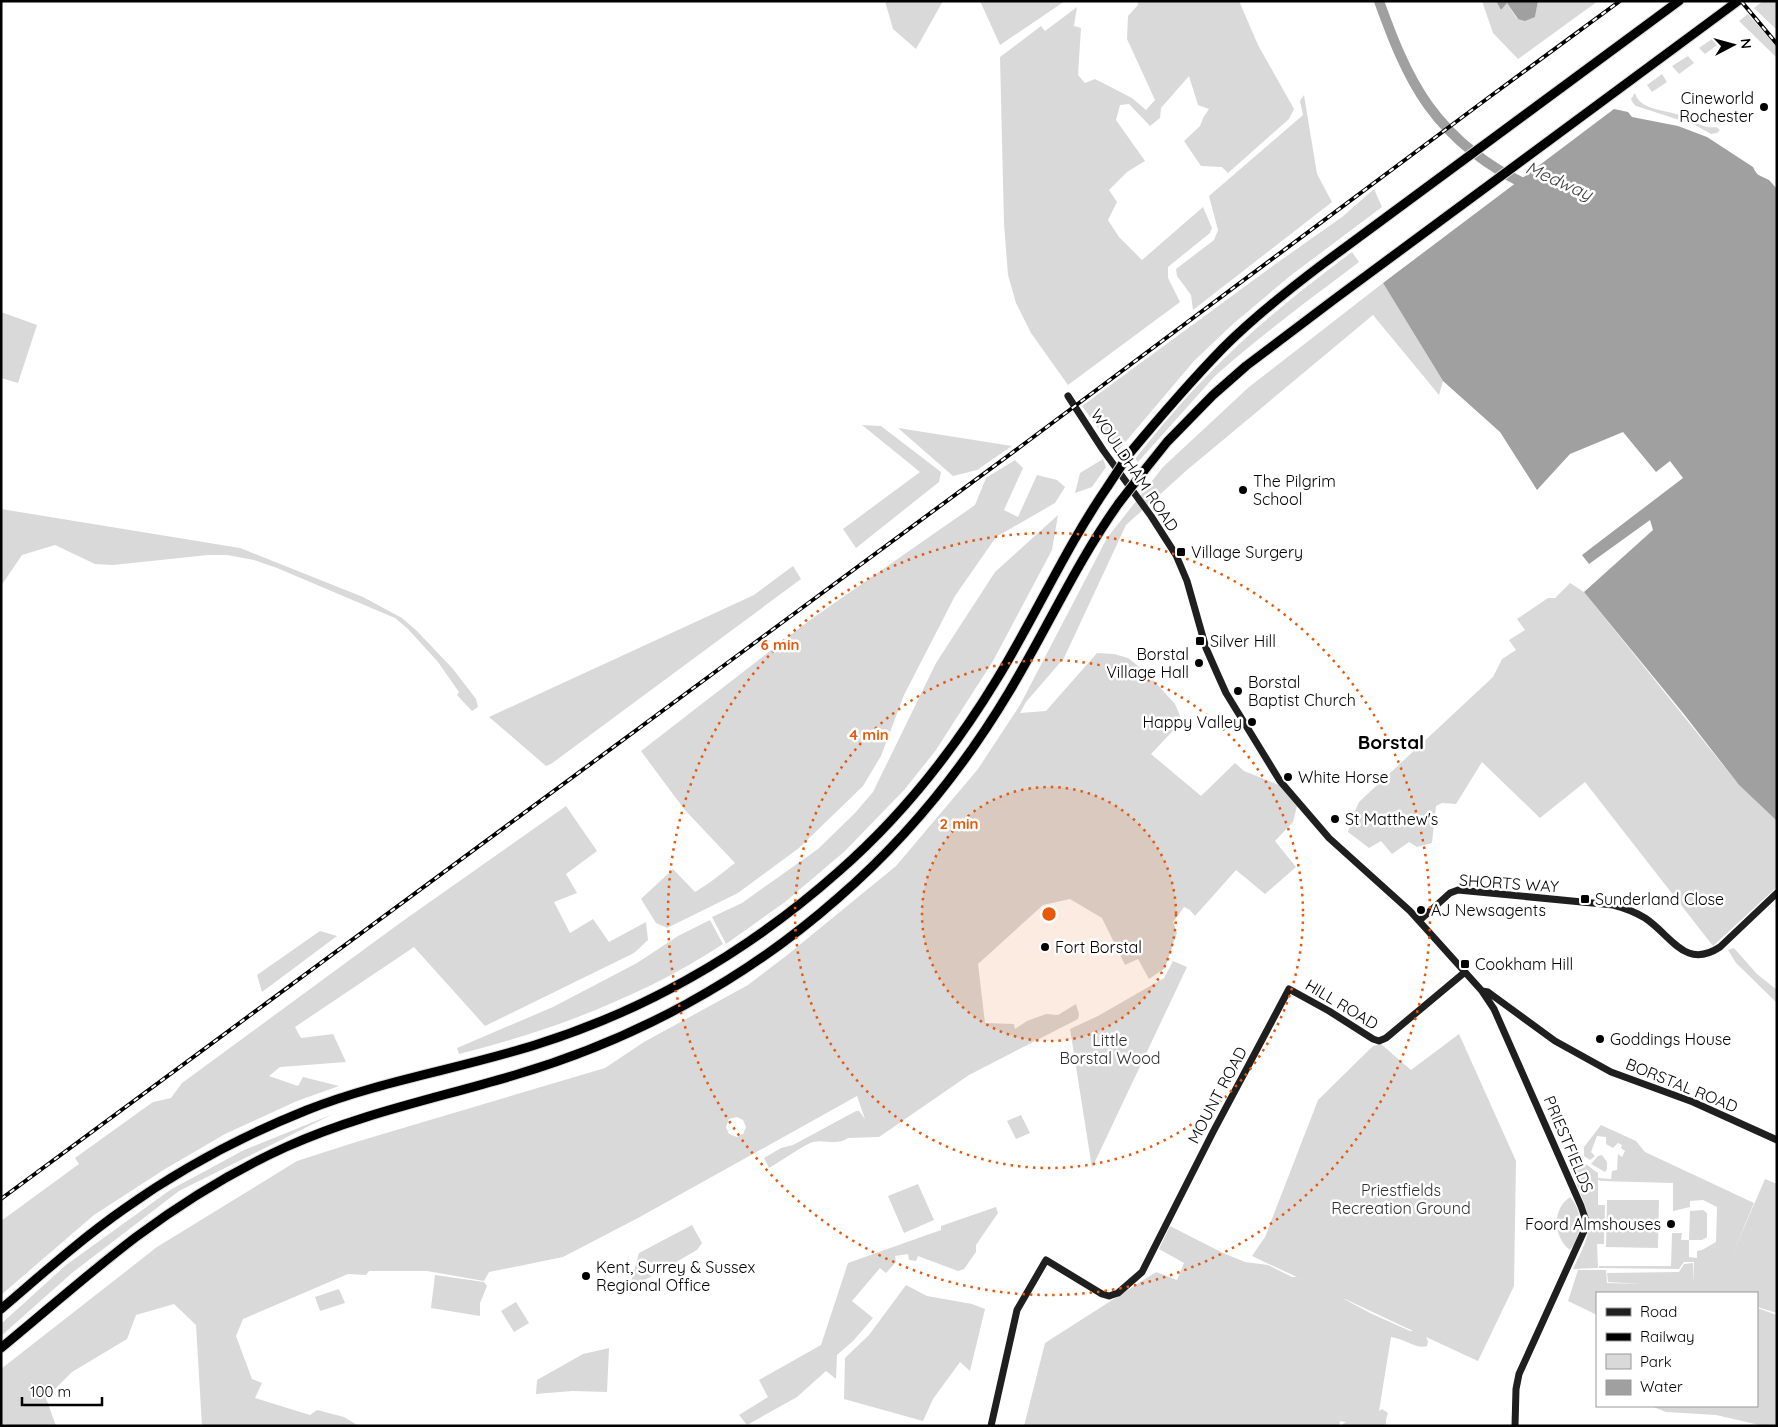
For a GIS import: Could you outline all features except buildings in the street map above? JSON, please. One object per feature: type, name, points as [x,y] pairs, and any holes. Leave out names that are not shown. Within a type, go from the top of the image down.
[{"type":"highway","points":[[1,1309],[120,1211],[181,1172],[229,1145],[309,1109],[349,1096],[534,1046],[595,1023],[649,999],[701,972],[784,916],[840,871],[912,798],[944,757],[998,677],[1064,556],[1129,454],[1174,399],[1207,364],[1269,307],[1306,277],[1679,1]]},
{"type":"highway","points":[[1,1348],[136,1237],[189,1200],[248,1166],[286,1147],[354,1120],[452,1091],[516,1075],[614,1040],[712,990],[781,944],[815,918],[863,876],[921,816],[954,774],[979,740],[1011,689],[1078,567],[1119,503],[1167,442],[1246,366],[1738,1]]},
{"type":"street","name":"WOULDHAM ROAD","points":[[1068,396],[1176,555],[1187,581],[1206,648],[1216,673],[1226,693],[1280,781],[1329,838],[1419,921]]},
{"type":"street","name":"SHORTS WAY","points":[[1419,921],[1450,893],[1458,890],[1613,905],[1632,911],[1646,919],[1688,954],[1698,956],[1711,953],[1720,947],[1777,893]]},
{"type":"street","name":"BORSTAL ROAD","points":[[1419,921],[1482,991],[1488,992],[1554,1042],[1611,1072],[1693,1102],[1777,1140]]},
{"type":"street","name":"HILL ROAD","points":[[1289,989],[1329,1011],[1373,1039],[1382,1040],[1465,972]]},
{"type":"street","name":"MOUNT ROAD","points":[[991,1426],[1017,1310],[1046,1260],[1102,1294],[1109,1296],[1118,1293],[1142,1272],[1289,989]]},
{"type":"street","name":"PRIESTFIELDS","points":[[1482,991],[1502,1024],[1585,1218],[1584,1231],[1580,1241],[1520,1374],[1516,1389],[1515,1426]]},
{"type":"green space","points":[[885,1],[943,1],[916,49],[893,29]]},
{"type":"green space","points":[[980,1],[1065,1],[1000,45]]},
{"type":"green space","points":[[1138,1],[1239,1],[1258,45],[1294,109],[1289,119],[1228,173],[1222,167],[1201,166],[1184,141],[1200,126],[1209,109],[1198,105],[1189,76],[1161,108],[1160,118],[1150,126],[1129,104],[1120,105],[1116,120],[1145,161],[1127,172],[1109,190],[1117,202],[1108,220],[1119,237],[1142,260],[1203,207],[1212,228],[1210,233],[1168,267],[1168,278],[1180,302],[1068,385],[1031,333],[1016,303],[1008,275],[1004,224],[1000,57],[1041,26],[1045,31],[1077,7],[1074,26],[1081,28],[1078,75],[1085,83],[1095,79],[1132,98],[1146,110],[1155,100],[1127,39],[1128,16],[1138,5]]},
{"type":"green space","points":[[1482,1],[1496,1],[1501,10],[1507,3],[1517,19],[1535,17],[1538,1],[1598,1],[1518,59],[1493,33]]},
{"type":"green space","points":[[1763,1],[1777,1],[1777,30],[1754,8]]},
{"type":"green space","points":[[1748,14],[1777,47],[1777,58],[1739,21]]},
{"type":"green space","points":[[1715,37],[1720,43],[1705,54],[1699,48]]},
{"type":"green space","points":[[1688,56],[1694,63],[1679,74],[1672,66]]},
{"type":"green space","points":[[1662,74],[1667,82],[1652,92],[1647,85]]},
{"type":"green space","points":[[1635,93],[1637,98],[1646,106],[1681,116],[1706,127],[1716,127],[1720,130],[1717,133],[1711,134],[1695,125],[1636,106],[1631,99]]},
{"type":"green space","points":[[1304,95],[1317,174],[1332,202],[1193,310],[1191,295],[1177,276],[1176,269],[1214,240],[1218,230],[1209,196],[1303,115],[1300,101]]},
{"type":"green space","points":[[1374,189],[1382,207],[1290,276],[1233,324],[1194,361],[1116,453],[1082,406],[1342,217]]},
{"type":"green space","points":[[1352,252],[1359,262],[1232,361],[1215,376],[1138,462],[1135,459],[1179,406],[1224,359],[1277,311]]},
{"type":"green space","points":[[1383,283],[1443,381],[1439,395],[1373,315],[1187,470],[1126,525],[1064,658],[1026,702],[1020,713],[1046,711],[1097,653],[1114,654],[1128,658],[1146,672],[1175,704],[1182,721],[1151,754],[1201,796],[1235,763],[1244,771],[1281,786],[1297,806],[1293,822],[1275,841],[1296,867],[1265,894],[1236,870],[1195,916],[1184,907],[1173,922],[1177,933],[1165,968],[1149,979],[1138,959],[1125,965],[1102,918],[1070,899],[1043,905],[978,964],[985,1023],[1014,1024],[1015,1029],[1027,1021],[1046,1014],[1058,1015],[1076,1004],[1079,1014],[1078,1019],[969,1075],[879,1137],[848,1138],[840,1142],[813,1142],[803,1146],[769,1168],[764,1158],[781,1148],[793,1145],[856,1111],[859,1111],[865,1119],[857,1096],[638,1218],[563,1257],[489,1272],[484,1281],[427,1271],[369,1271],[366,1275],[348,1274],[243,1319],[236,1336],[252,1379],[262,1383],[255,1398],[310,1415],[317,1410],[344,1417],[359,1426],[202,1426],[196,1325],[174,1304],[136,1315],[127,1339],[72,1372],[46,1398],[56,1426],[1,1426],[1,1369],[157,1247],[297,1161],[605,1068],[644,1042],[748,985],[896,866],[978,769],[1020,705],[1107,538],[1163,467],[1249,387]],"holes":[[[737,1117],[743,1120],[746,1127],[743,1134],[737,1137],[729,1134],[726,1127],[729,1119]]]},
{"type":"green space","points":[[1,312],[37,325],[18,383],[1,378]]},
{"type":"green space","points":[[862,425],[881,426],[941,472],[939,482],[856,548],[843,529],[920,472]]},
{"type":"green space","points":[[898,428],[1012,446],[977,470],[953,476]]},
{"type":"green space","points":[[1103,459],[1106,467],[1092,487],[1075,493],[1080,473]]},
{"type":"green space","points":[[1015,460],[1023,468],[1004,510],[1018,517],[1037,475],[1057,480],[1065,487],[1055,503],[996,537],[955,596],[904,695],[881,756],[863,786],[799,848],[738,893],[667,928],[656,923],[641,899],[673,869],[695,892],[735,863],[684,809],[641,751],[810,620],[975,505],[986,478]]},
{"type":"green space","points":[[1,509],[240,548],[363,597],[402,618],[417,631],[453,669],[476,699],[478,707],[472,711],[457,695],[459,692],[438,662],[408,629],[395,618],[254,560],[227,555],[208,555],[113,565],[95,564],[55,545],[22,555],[1,586]]},
{"type":"green space","points":[[1058,515],[1052,550],[993,661],[936,750],[905,789],[845,851],[785,902],[726,944],[712,917],[742,903],[818,849],[855,813],[873,792],[936,663],[995,572]]},
{"type":"green space","points":[[793,566],[801,579],[551,764],[546,766],[489,717],[754,595]]},
{"type":"green space","points":[[1570,583],[1584,592],[1739,785],[1777,821],[1777,887],[1713,946],[1585,782],[1540,818],[1482,762],[1456,804],[1442,803],[1436,806],[1432,843],[1417,847],[1409,842],[1392,854],[1381,841],[1369,848],[1348,832],[1359,802],[1493,677],[1502,659],[1516,650],[1509,640],[1525,630],[1517,619],[1548,598],[1555,598]]},
{"type":"green space","points":[[566,806],[597,851],[566,874],[577,893],[554,902],[570,933],[593,919],[609,942],[646,922],[648,940],[634,953],[485,1026],[414,947],[295,1027],[301,1038],[333,1034],[346,1062],[280,1067],[269,1076],[298,1086],[303,1077],[339,1086],[297,1101],[225,1134],[165,1169],[94,1215],[1,1295],[1,1221],[79,1164],[75,1158],[153,1102],[171,1098],[182,1083],[400,923]]},
{"type":"green space","points":[[710,920],[723,944],[693,963],[629,996],[596,1010],[494,1045],[459,1054],[457,1048],[553,1007],[637,963],[678,936]]},
{"type":"green space","points":[[320,931],[337,936],[262,992],[257,975]]},
{"type":"green space","points":[[1734,948],[1757,974],[1777,990],[1777,1003],[1736,963],[1728,950]]},
{"type":"green space","name":"Little Borstal Wood","points":[[1173,961],[1187,967],[1092,1168],[1070,1029],[1098,1016],[1164,978]]},
{"type":"green space","name":"Priestfields Recreation Ground","points":[[1459,1034],[1516,1161],[1514,1286],[1478,1361],[1426,1337],[1428,1341],[1427,1346],[1423,1347],[1391,1337],[1379,1411],[1382,1409],[1388,1413],[1386,1426],[1340,1426],[1346,1422],[1340,1421],[1339,1426],[1024,1426],[1045,1343],[1156,1272],[1177,1280],[1184,1263],[1159,1249],[1170,1226],[1223,1253],[1245,1262],[1268,1265],[1292,1277],[1297,1277],[1252,1256],[1265,1237],[1318,1100],[1373,1046],[1381,1044],[1411,1070]],"holes":[[[1345,1299],[1413,1331],[1370,1313]]]},
{"type":"green space","points":[[333,1114],[179,1191],[72,1273],[1,1336],[1,1324],[66,1265],[170,1190],[244,1150]]},
{"type":"green space","points":[[1021,1115],[1030,1133],[1016,1139],[1007,1121]]},
{"type":"green space","points":[[1601,1125],[1636,1141],[1645,1152],[1754,1203],[1730,1260],[1765,1179],[1777,1184],[1777,1313],[1758,1307],[1758,1292],[1596,1292],[1596,1315],[1568,1301],[1578,1270],[1606,1270],[1607,1283],[1642,1284],[1608,1282],[1607,1273],[1679,1272],[1684,1264],[1693,1263],[1693,1284],[1694,1262],[1684,1262],[1679,1269],[1599,1268],[1599,1266],[1671,1266],[1672,1233],[1682,1233],[1681,1240],[1689,1240],[1689,1257],[1697,1258],[1697,1251],[1716,1242],[1717,1207],[1703,1200],[1690,1201],[1690,1207],[1673,1211],[1673,1183],[1600,1181],[1598,1179],[1598,1205],[1605,1205],[1604,1244],[1597,1244],[1598,1268],[1573,1269],[1583,1249],[1589,1224],[1585,1206],[1570,1165],[1577,1161],[1598,1173],[1598,1178],[1611,1179],[1612,1171],[1617,1170],[1618,1154],[1622,1157],[1625,1151],[1621,1148],[1622,1145],[1618,1143],[1613,1148],[1606,1144],[1606,1137],[1597,1136],[1591,1152],[1595,1156],[1590,1160],[1584,1156],[1584,1147]]},
{"type":"green space","points":[[1602,1155],[1607,1162],[1605,1172],[1591,1164],[1598,1156]]},
{"type":"green space","points":[[918,1184],[934,1220],[904,1233],[888,1196]]},
{"type":"green space","points":[[1570,1197],[1578,1210],[1580,1224],[1577,1238],[1570,1250],[1560,1238],[1557,1223],[1560,1209]]},
{"type":"green space","points":[[1607,1200],[1659,1200],[1658,1248],[1606,1247]]},
{"type":"green space","points":[[996,1207],[998,1213],[976,1245],[976,1252],[964,1269],[958,1271],[918,1256],[916,1261],[909,1260],[908,1254],[895,1256],[896,1262],[886,1273],[880,1268],[852,1301],[873,1318],[853,1341],[837,1355],[836,1379],[826,1371],[797,1397],[747,1425],[739,1415],[768,1397],[759,1380],[821,1345],[848,1263],[941,1230],[941,1226]]},
{"type":"green space","points":[[1703,1210],[1707,1213],[1707,1237],[1702,1240],[1689,1240],[1690,1211]]},
{"type":"green space","points":[[692,1225],[702,1243],[697,1250],[629,1289],[639,1253]]},
{"type":"green space","points":[[435,1275],[484,1282],[487,1286],[480,1303],[480,1316],[431,1308]]},
{"type":"green space","points":[[906,1285],[927,1296],[972,1304],[985,1309],[970,1371],[960,1362],[933,1399],[923,1421],[844,1399],[845,1358],[869,1335]]},
{"type":"green space","points":[[339,1289],[345,1303],[320,1311],[315,1297]]},
{"type":"green space","points":[[516,1302],[529,1323],[514,1332],[501,1311]]},
{"type":"green space","points":[[1758,1308],[1777,1315],[1777,1426],[1764,1426],[1716,1415],[1666,1412],[1654,1407],[1758,1407]]},
{"type":"green space","points":[[609,1348],[607,1392],[572,1391],[536,1394],[537,1380],[583,1354]]},
{"type":"water","points":[[1496,1],[1538,1],[1535,17],[1525,21],[1518,19],[1507,3],[1501,10]]},
{"type":"water","points":[[1614,109],[1628,112],[1632,117],[1678,126],[1707,137],[1753,167],[1757,174],[1768,180],[1777,189],[1777,821],[1739,785],[1584,592],[1653,530],[1650,520],[1589,564],[1582,555],[1683,478],[1670,461],[1656,472],[1623,432],[1570,454],[1537,490],[1500,432],[1443,381],[1383,283]]},
{"type":"waterway","name":"Medway","points":[[1379,1],[1406,68],[1420,93],[1438,118],[1473,152],[1501,171],[1530,186]]},
{"type":"railway","points":[[1,1199],[1024,444],[1620,1]]},
{"type":"railway","points":[[1741,1],[1777,44]]},
{"type":"place","name":"Cineworld Rochester","points":[[1764,107]]},
{"type":"place","name":"The Pilgrim School","points":[[1243,490]]},
{"type":"place","name":"Village Surgery","points":[[1181,552]]},
{"type":"place","name":"Silver Hill","points":[[1200,641]]},
{"type":"place","name":"Borstal Village Hall","points":[[1199,663]]},
{"type":"place","name":"Borstal Baptist Church","points":[[1238,691]]},
{"type":"place","name":"Happy Valley","points":[[1252,722]]},
{"type":"place","name":"White Horse","points":[[1288,777]]},
{"type":"place","name":"St Matthew's","points":[[1335,819]]},
{"type":"place","name":"Sunderland Close","points":[[1585,899]]},
{"type":"place","name":"AJ Newsagents","points":[[1421,910]]},
{"type":"place","name":"Fort Borstal","points":[[1045,947]]},
{"type":"place","name":"Cookham Hill","points":[[1465,964]]},
{"type":"place","name":"Goddings House","points":[[1600,1039]]},
{"type":"place","name":"Foord Almshouses","points":[[1671,1224]]},
{"type":"place","name":"Kent, Surrey & Sussex Regional Office","points":[[586,1276]]},
{"type":"district","name":"Borstal","points":[[1391,742]]}]
